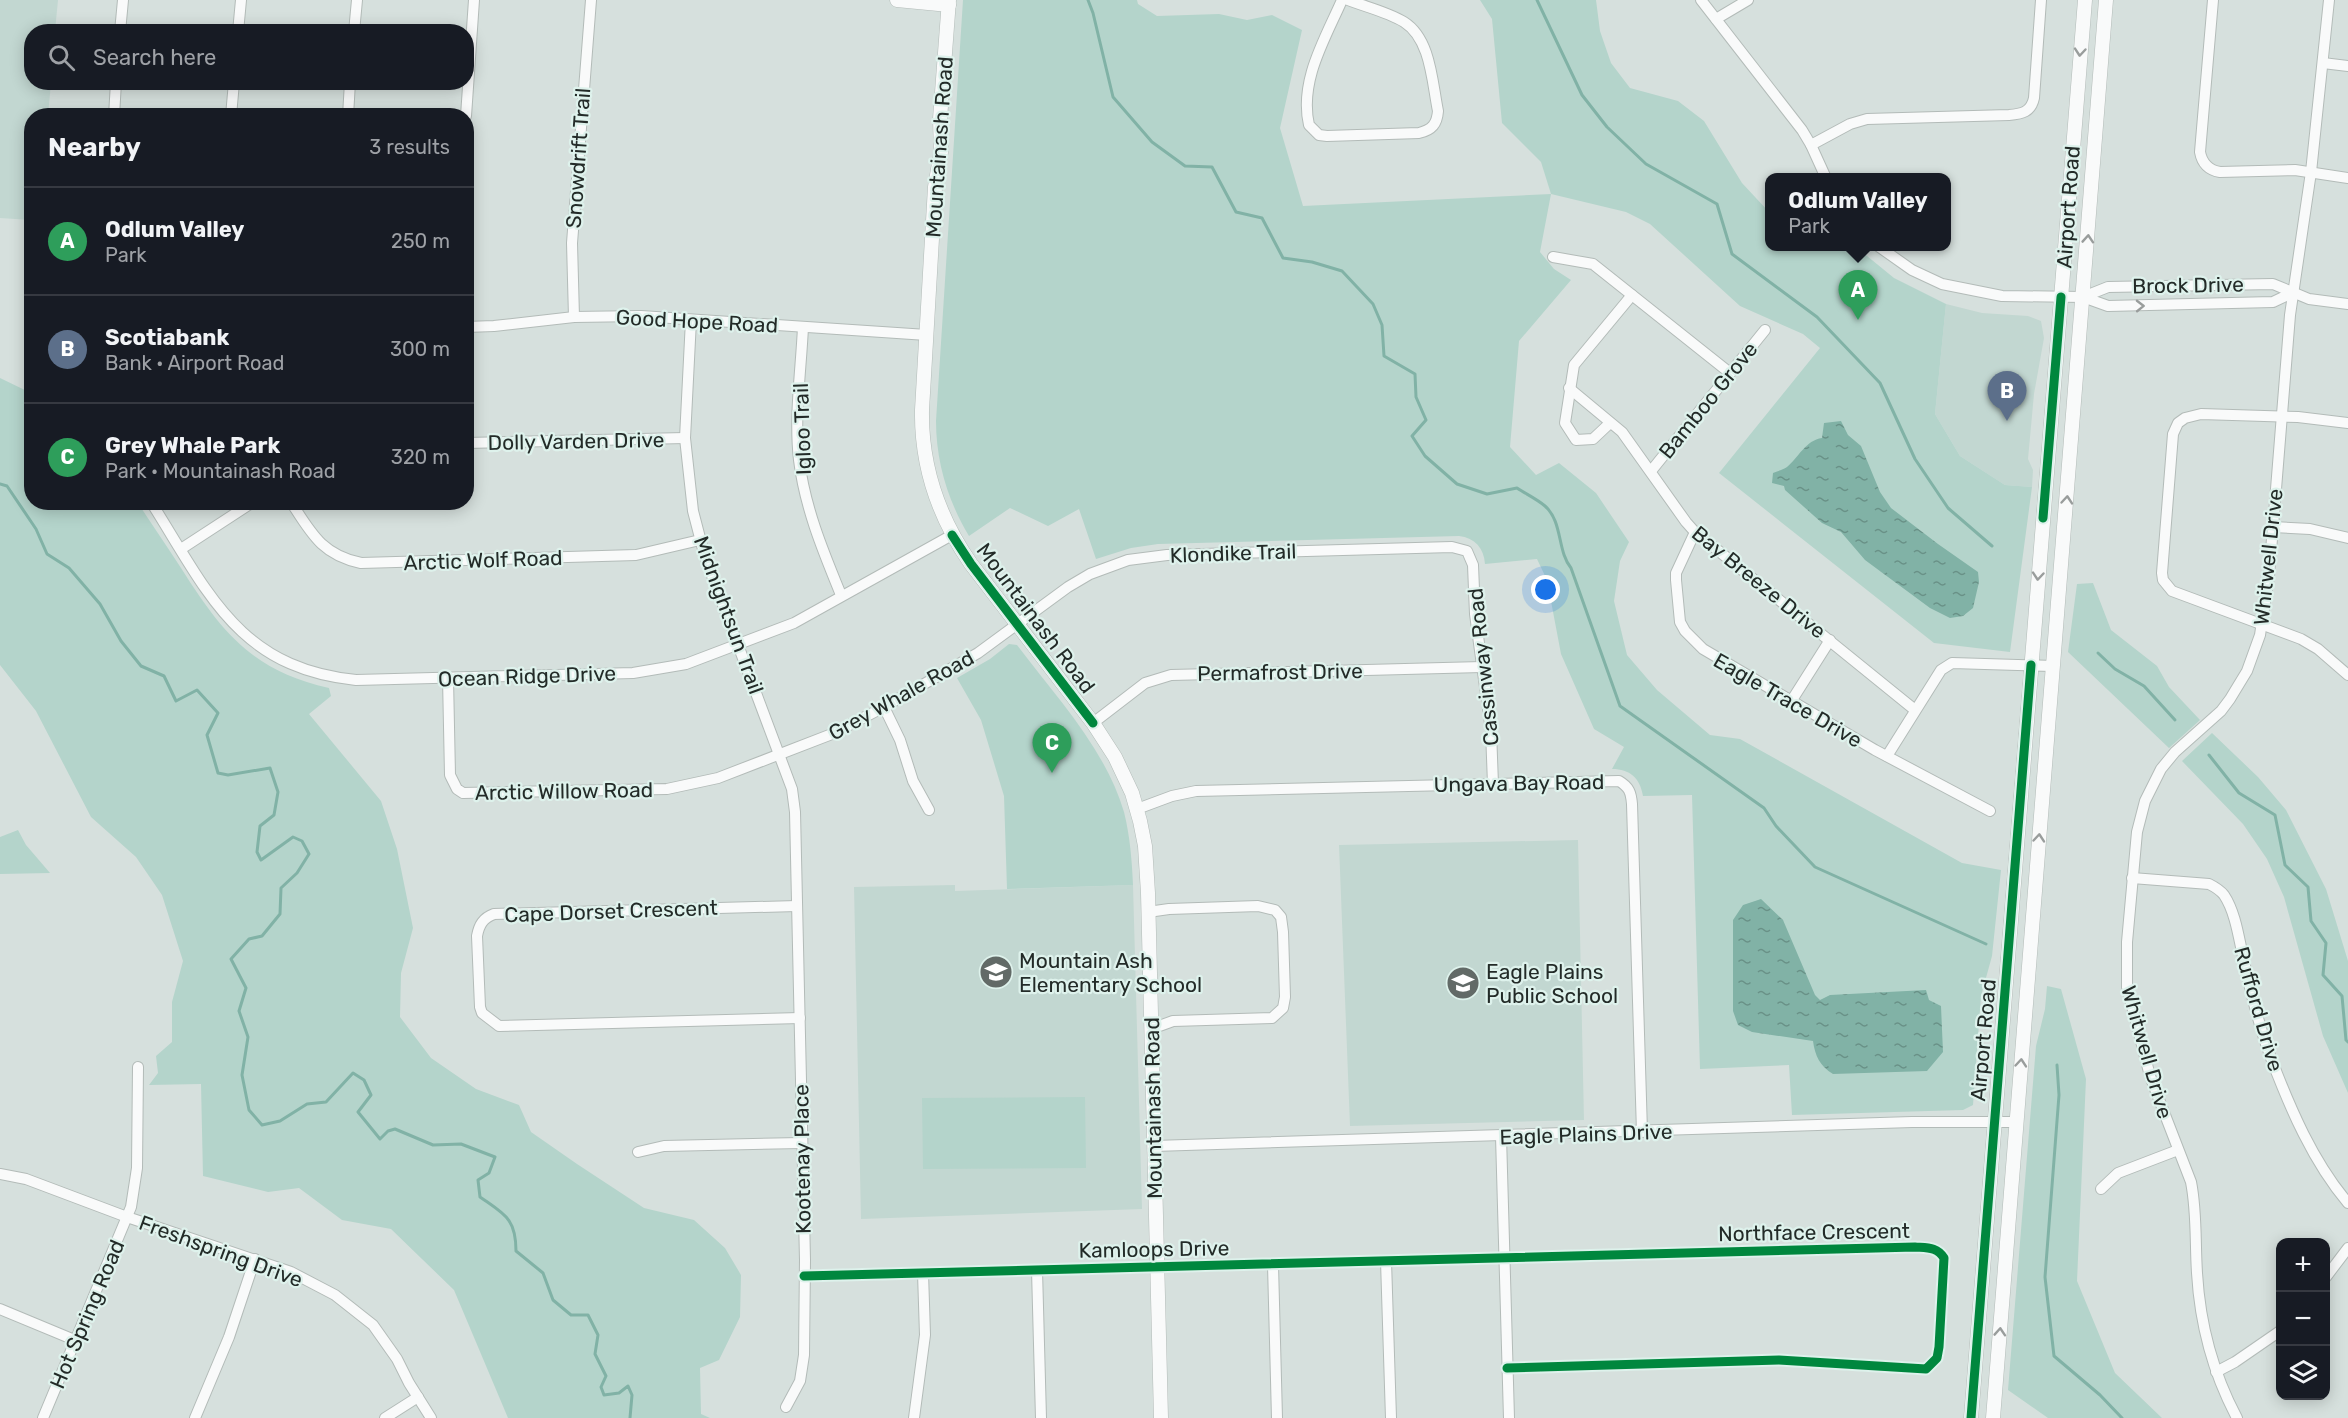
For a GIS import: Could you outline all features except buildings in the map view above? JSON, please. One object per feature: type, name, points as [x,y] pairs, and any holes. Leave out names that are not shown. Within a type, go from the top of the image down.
[{"type":"main road","points":[[897,0],[949,3]]},
{"type":"main road","name":"Airport Road","points":[[1971,1418],[2085,0]]},
{"type":"main road","name":"Airport Road","points":[[1993,1418],[2106,0]]},
{"type":"main road","name":"Mountainash Road","points":[[949,3],[922,410],[922,445],[931,483],[952,535],[1093,723],[1115,757],[1137,809],[1144,846],[1148,912],[1161,1418]]},
{"type":"street","points":[[121,24],[123,0]]},
{"type":"street","points":[[239,24],[241,0]]},
{"type":"street","points":[[355,24],[357,0]]},
{"type":"street","points":[[472,24],[474,0]]},
{"type":"street","name":"Snowdrift Trail","points":[[574,317],[572,243],[591,0]]},
{"type":"street","points":[[1341,0],[1309,78],[1307,106],[1309,124],[1319,135],[1327,136],[1428,131],[1438,119],[1438,111],[1426,51],[1417,33],[1402,21],[1348,0]]},
{"type":"street","points":[[1701,0],[1791,115],[1811,145],[1824,173]]},
{"type":"street","points":[[1716,19],[1748,0]]},
{"type":"street","points":[[1811,145],[1850,124],[1866,119],[2009,115],[2026,112],[2032,107],[2034,98],[2041,0]]},
{"type":"street","points":[[2212,0],[2201,159],[2205,165],[2215,171],[2295,170],[2348,178]]},
{"type":"street","name":"Whitwell Drive","points":[[2237,1418],[2216,1372],[2201,1311],[2190,1182],[2150,1076],[2127,987],[2126,966],[2132,878],[2139,822],[2151,786],[2167,761],[2221,711],[2230,699],[2255,652],[2262,624],[2273,527],[2292,293],[2312,172],[2329,0]]},
{"type":"street","points":[[2323,63],[2348,66]]},
{"type":"street","points":[[114,108],[116,90]]},
{"type":"street","points":[[232,108],[233,90]]},
{"type":"street","points":[[348,108],[350,90]]},
{"type":"street","points":[[467,108],[468,90]]},
{"type":"street","name":"Brock Drive","points":[[1885,251],[1912,270],[1942,284],[2002,296],[2083,297],[2108,306],[2273,302],[2292,293]]},
{"type":"street","points":[[1552,257],[1593,264],[1730,373]]},
{"type":"street","name":"Brock Drive","points":[[2083,297],[2108,287],[2273,284],[2309,299],[2348,304]]},
{"type":"street","points":[[1610,423],[1593,439],[1576,440],[1565,423],[1569,387],[1574,365],[1632,295]]},
{"type":"street","name":"Good Hope Road","points":[[474,327],[574,317],[641,316],[927,335]]},
{"type":"street","name":"Midnightsun Trail","points":[[691,320],[685,438],[690,496],[700,540],[780,755],[794,801],[797,906]]},
{"type":"street","name":"Igloo Trail","points":[[804,327],[798,417],[799,458],[812,519],[842,595]]},
{"type":"street","name":"Bamboo Grove","points":[[1651,471],[1765,330]]},
{"type":"street","name":"Bay Breeze Drive","points":[[1569,387],[1622,432],[1695,532],[1915,710]]},
{"type":"street","points":[[2348,423],[2282,416],[2192,415],[2178,423],[2173,434],[2162,566],[2163,580],[2172,591],[2310,644],[2348,675]]},
{"type":"street","name":"Dolly Varden Drive","points":[[474,443],[685,438]]},
{"type":"street","name":"Ocean Ridge Drive","points":[[156,510],[226,616],[245,636],[279,658],[309,671],[341,678],[448,678],[647,672],[686,664],[794,623],[952,535]]},
{"type":"street","points":[[181,549],[241,510]]},
{"type":"street","name":"Arctic Wolf Road","points":[[296,510],[311,534],[326,549],[343,558],[361,563],[636,555],[700,540]]},
{"type":"street","points":[[2273,527],[2310,529],[2348,538]]},
{"type":"street","name":"Eagle Trace Drive","points":[[1695,532],[1676,573],[1679,617],[1682,627],[1711,655],[1887,756],[1990,811]]},
{"type":"street","name":"Klondike Trail","points":[[1018,625],[1078,580],[1104,567],[1141,557],[1452,546],[1467,551]]},
{"type":"street","name":"Cassinway Road","points":[[1467,551],[1473,566],[1475,614],[1491,731],[1492,784]]},
{"type":"street","name":"Grey Whale Road","points":[[780,755],[832,734],[884,707],[978,653],[1018,625]]},
{"type":"street","points":[[1792,700],[1830,640]]},
{"type":"street","points":[[1887,756],[1941,670],[1952,663],[2053,666]]},
{"type":"street","name":"Permafrost Drive","points":[[1093,723],[1145,682],[1171,675],[1482,667]]},
{"type":"street","name":"Arctic Willow Road","points":[[448,678],[450,774],[452,782],[464,794],[667,789],[718,778],[780,755]]},
{"type":"street","points":[[884,707],[903,746],[913,781],[929,810]]},
{"type":"street","name":"Ungava Bay Road","points":[[1137,809],[1172,796],[1196,791],[1619,780],[1632,794],[1642,1132]]},
{"type":"street","name":"Rufford Drive","points":[[2132,878],[2210,884],[2224,896],[2237,931],[2254,1006],[2271,1058],[2303,1132],[2330,1180],[2348,1203]]},
{"type":"street","name":"Kootenay Place","points":[[786,1407],[801,1380],[804,1355],[797,906]]},
{"type":"street","name":"Cape Dorset Crescent","points":[[797,906],[494,914],[479,926],[477,936],[480,1007],[482,1013],[499,1026],[800,1018]]},
{"type":"street","points":[[1148,912],[1169,909],[1258,906],[1275,910],[1281,917],[1283,932],[1285,998],[1283,1008],[1272,1017],[1173,1021],[1151,1029]]},
{"type":"street","name":"Hot Spring Road","points":[[43,1418],[131,1207],[137,1168],[138,1067]]},
{"type":"street","name":"Eagle Plains Drive","points":[[1154,1146],[1912,1122],[2017,1122]]},
{"type":"street","points":[[1501,1136],[1509,1418]]},
{"type":"street","points":[[638,1152],[663,1146],[801,1143]]},
{"type":"street","points":[[2102,1189],[2118,1173],[2178,1150]]},
{"type":"street","name":"Freshspring Drive","points":[[0,1173],[27,1179],[127,1217],[291,1272],[335,1295],[373,1325],[397,1359],[431,1418]]},
{"type":"street","name":"Northface Crescent","points":[[1504,1258],[1916,1247],[1940,1251],[1944,1258],[1937,1358],[1926,1369],[1779,1360],[1507,1368]]},
{"type":"street","points":[[2330,1271],[2348,1248]]},
{"type":"street","name":"Kamloops Drive","points":[[804,1276],[1504,1258]]},
{"type":"street","points":[[195,1418],[229,1337],[255,1259]]},
{"type":"street","points":[[1386,1262],[1390,1418]]},
{"type":"street","points":[[1273,1265],[1277,1418]]},
{"type":"street","points":[[1037,1270],[1041,1418]]},
{"type":"street","points":[[914,1418],[925,1335],[923,1273]]},
{"type":"street","points":[[0,1309],[77,1341]]},
{"type":"street","points":[[2216,1372],[2276,1334]]},
{"type":"street","points":[[385,1418],[418,1397]]},
{"type":"shaded area","points":[[0,0],[58,0],[56,24],[24,24],[24,90],[50,90],[49,108],[24,108],[24,220],[0,218]]},
{"type":"shaded area","points":[[963,0],[1137,0],[1138,4],[1157,16],[1219,14],[1247,20],[1272,15],[1302,30],[1280,128],[1303,206],[1551,194],[1540,252],[1554,269],[1571,280],[1519,341],[1510,447],[1536,475],[1559,463],[1596,493],[1629,542],[1620,561],[1614,601],[1627,655],[1657,690],[1710,735],[1740,739],[1962,863],[2001,870],[1992,956],[1981,996],[1973,1105],[1963,1110],[1792,1115],[1789,1065],[1700,1069],[1692,795],[1643,796],[1633,776],[1618,769],[1612,769],[1624,747],[1594,729],[1561,654],[1547,580],[1537,559],[1485,564],[1483,553],[1478,545],[1470,539],[1459,536],[1158,544],[1131,548],[1096,559],[1079,509],[1048,526],[1010,508],[969,536],[949,495],[938,451],[936,421]]},
{"type":"shaded area","points":[[1480,0],[1596,0],[1600,31],[1611,63],[1630,88],[1678,101],[1704,121],[1742,183],[1765,208],[1765,251],[1861,251],[1894,278],[1946,304],[1935,414],[1960,456],[2005,485],[2032,487],[2010,652],[1934,643],[1719,473],[1820,348],[1803,334],[1740,306],[1650,224],[1626,212],[1551,194],[1541,162],[1502,123],[1492,19]]},
{"type":"shaded area","points":[[1946,304],[1982,313],[2028,316],[2041,321],[2044,338],[2034,394],[2028,459],[2033,470],[2032,487],[2005,485],[1960,456],[1935,414]]},
{"type":"shaded area","points":[[0,378],[24,390],[24,510],[143,510],[210,611],[241,645],[279,671],[302,681],[329,688],[331,696],[309,714],[381,801],[397,849],[413,928],[401,973],[400,1017],[431,1058],[476,1089],[519,1105],[531,1132],[644,1208],[694,1220],[725,1248],[741,1275],[740,1317],[719,1360],[700,1368],[701,1414],[710,1418],[508,1418],[454,1290],[391,1229],[342,1220],[299,1188],[268,1192],[203,1176],[201,1084],[149,1085],[158,1073],[156,1056],[172,1042],[172,1002],[183,961],[162,895],[136,857],[91,817],[36,711],[0,665]]},
{"type":"shaded area","points":[[2093,583],[2111,630],[2157,666],[2169,687],[2200,720],[2169,748],[2068,652],[2077,584]]},
{"type":"shaded area","points":[[1009,644],[1017,645],[1078,724],[1105,766],[1124,812],[1133,885],[1007,889],[1004,796],[981,720],[957,678],[990,659]]},
{"type":"shaded area","points":[[2212,733],[2258,777],[2286,810],[2326,889],[2348,961],[2348,1093],[2323,1036],[2284,897],[2267,859],[2243,824],[2182,761]]},
{"type":"shaded area","points":[[18,830],[26,845],[50,873],[0,874],[0,837]]},
{"type":"shaded area","name":"Eagle Plains Public School","points":[[1578,840],[1584,1120],[1350,1126],[1339,845]]},
{"type":"shaded area","name":"Mountain Ash Elementary School","points":[[955,885],[955,891],[1133,885],[1142,1209],[861,1219],[854,887]]},
{"type":"shaded area","points":[[2047,986],[2061,989],[2086,1079],[2077,1281],[2115,1373],[2162,1418],[2048,1418],[2008,1390],[2036,1046],[2045,1009]]},
{"type":"shaded area","points":[[1085,1097],[1086,1168],[923,1169],[922,1098]]},
{"type":"water","points":[[1841,421],[1848,435],[1861,446],[1880,492],[1891,508],[1978,572],[1979,582],[1973,608],[1963,616],[1950,618],[1930,608],[1865,560],[1841,532],[1822,523],[1785,490],[1784,486],[1772,483],[1773,473],[1787,467],[1811,442],[1822,438],[1824,423]]},
{"type":"water","points":[[1761,899],[1783,920],[1815,995],[1820,1000],[1830,995],[1926,990],[1929,1000],[1941,1006],[1943,1052],[1927,1071],[1833,1074],[1819,1060],[1813,1041],[1752,1032],[1738,1025],[1733,1011],[1733,920],[1743,905]]},
{"type":"waterway","points":[[1088,0],[1113,97],[1152,142],[1185,166],[1212,167],[1236,212],[1262,218],[1283,258],[1312,262],[1342,271],[1373,304],[1382,325],[1384,356],[1415,374],[1416,397],[1426,420],[1412,436],[1425,456],[1457,484],[1487,494],[1517,488],[1542,503],[1551,513],[1620,706],[1764,808],[1776,826],[1815,867],[1986,944]]},
{"type":"waterway","points":[[1537,0],[1582,95],[1607,127],[1646,164],[1717,204],[1732,254],[1817,317],[1880,383],[1915,459],[1948,508],[1992,546]]},
{"type":"waterway","points":[[0,484],[7,486],[36,529],[47,554],[69,568],[100,604],[121,641],[141,666],[164,676],[176,701],[197,690],[218,713],[207,735],[218,773],[228,775],[270,768],[278,792],[274,815],[260,826],[257,852],[261,860],[293,837],[302,841],[309,854],[297,873],[281,888],[280,914],[262,936],[249,939],[231,959],[246,988],[239,1011],[248,1037],[242,1075],[249,1110],[262,1125],[280,1121],[307,1104],[326,1102],[353,1073],[364,1080],[371,1095],[358,1112],[380,1139],[388,1131],[395,1129],[433,1145],[461,1144],[495,1157],[489,1173],[478,1180],[480,1197],[507,1218],[514,1231],[516,1251],[543,1273],[553,1300],[571,1315],[588,1315],[598,1335],[595,1354],[606,1376],[601,1387],[604,1395],[619,1393],[628,1386],[632,1395],[630,1418]]},
{"type":"waterway","points":[[2098,653],[2115,669],[2144,686],[2175,720]]},
{"type":"waterway","points":[[2209,755],[2239,793],[2275,815],[2285,865],[2308,887],[2311,921],[2326,943],[2323,975],[2342,996],[2348,1042]]},
{"type":"waterway","points":[[2057,1065],[2059,1095],[2045,1277],[2054,1356],[2100,1395],[2122,1418]]},
{"type":"cycle path","points":[[2043,518],[2061,297]]},
{"type":"cycle path","points":[[952,535],[971,564],[1093,723]]},
{"type":"cycle path","points":[[1971,1418],[2031,665]]},
{"type":"cycle path","points":[[804,1276],[1915,1247],[1935,1250],[1944,1258],[1939,1347],[1937,1358],[1926,1369],[1779,1360],[1507,1368]]},
{"type":"place","name":"Odlum Valley","points":[[1858,320]]},
{"type":"place","name":"Scotiabank","points":[[2007,421]]},
{"type":"place","name":"Grey Whale Park","points":[[1052,773]]},
{"type":"place","name":"Mountain Ash Elementary School","points":[[996,972]]},
{"type":"place","name":"Eagle Plains Public School","points":[[1463,983]]}]
